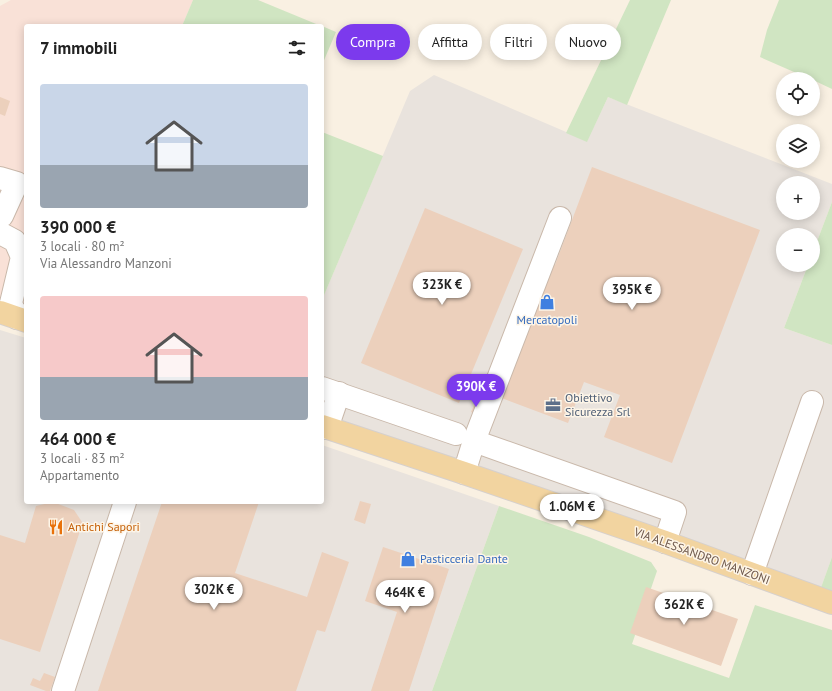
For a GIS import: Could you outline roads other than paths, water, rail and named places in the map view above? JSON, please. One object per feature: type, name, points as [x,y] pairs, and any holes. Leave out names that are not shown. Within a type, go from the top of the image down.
[{"type":"main road","name":"VIA ALESSANDRO MANZONI","points":[[325,427],[665,542],[832,603]]},
{"type":"lane","points":[[0,217],[2,216],[14,186]]},
{"type":"lane","points":[[464,473],[465,438],[560,218]]},
{"type":"lane","points":[[0,233],[15,241],[22,257],[11,303],[17,317]]},
{"type":"lane","points":[[325,427],[330,390],[675,512],[665,542]]},
{"type":"lane","points":[[752,574],[812,402]]},
{"type":"lane","points":[[63,691],[124,504]]},
{"type":"place","name":"Mercatopoli","points":[[547,302]]},
{"type":"place","name":"Obiettivo Sicurezza Srl","points":[[553,405]]},
{"type":"place","name":"Antichi Sapori","points":[[56,527]]},
{"type":"place","name":"Pasticceria Dante","points":[[408,559]]}]
